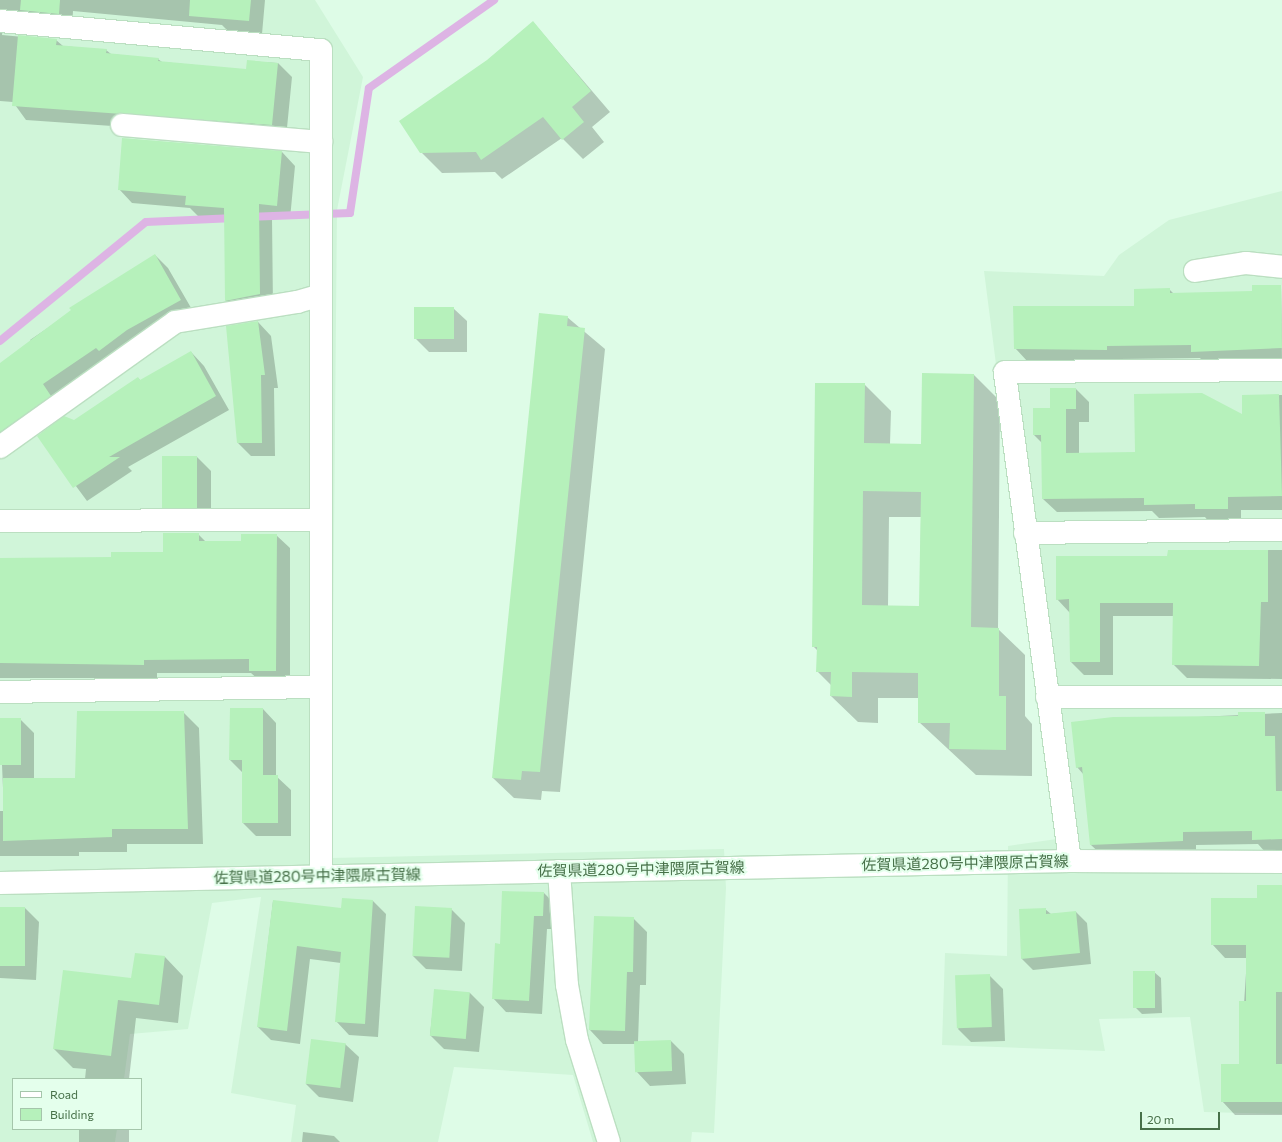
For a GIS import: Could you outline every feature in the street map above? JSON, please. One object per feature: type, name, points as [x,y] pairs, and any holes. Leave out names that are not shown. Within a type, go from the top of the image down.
[{"type":"street","points":[[0,21],[321,50],[321,876]]},
{"type":"street","points":[[122,125],[321,142]]},
{"type":"street","points":[[1195,271],[1246,263],[1282,267]]},
{"type":"street","points":[[0,447],[175,322],[297,302],[321,295]]},
{"type":"street","points":[[1070,861],[1025,533],[1005,372],[1282,370]]},
{"type":"street","points":[[0,521],[321,520]]},
{"type":"street","points":[[1025,533],[1282,530]]},
{"type":"street","points":[[0,692],[321,687]]},
{"type":"street","points":[[1048,697],[1282,697]]},
{"type":"street","name":"佐賀県道280号中津隈原古賀線","points":[[0,883],[1070,861],[1282,862]]},
{"type":"street","points":[[560,871],[567,985],[577,1040],[609,1142]]},
{"type":"shaded area","points":[[0,0],[315,0],[363,77],[337,210],[331,858],[724,849],[726,888],[714,1133],[692,1132],[691,1142],[593,1142],[573,1075],[454,1067],[438,1142],[291,1142],[296,1105],[231,1093],[261,897],[212,903],[188,1029],[130,1034],[124,1078],[12,1078],[12,1130],[117,1130],[115,1142],[0,1142]]},
{"type":"shaded area","points":[[1282,191],[1282,1114],[1204,1112],[1190,1017],[1099,1019],[1105,1051],[942,1045],[945,953],[1007,956],[1008,846],[1057,839],[984,271],[1104,276],[1119,255],[1169,220]]},
{"type":"building","points":[[21,0],[60,0],[59,14],[20,10]]},
{"type":"building","points":[[190,0],[251,0],[249,21],[189,16]]},
{"type":"building","points":[[533,21],[591,91],[572,107],[584,122],[562,140],[543,117],[481,160],[476,152],[420,153],[399,121],[487,60]]},
{"type":"building","points":[[18,35],[57,39],[56,45],[107,49],[106,53],[159,58],[158,61],[246,69],[247,60],[278,63],[272,125],[12,106]]},
{"type":"building","points":[[122,138],[282,151],[277,206],[259,204],[260,294],[225,301],[224,208],[185,205],[186,196],[118,190]]},
{"type":"building","points":[[155,254],[181,300],[127,330],[99,351],[96,348],[43,384],[51,396],[0,432],[0,363],[71,310],[69,308]]},
{"type":"building","points":[[1252,285],[1281,285],[1282,348],[1191,352],[1191,345],[1107,346],[1107,350],[1014,349],[1013,306],[1134,306],[1134,289],[1170,288],[1170,293],[1252,291]]},
{"type":"building","points":[[414,307],[454,307],[454,339],[414,339]]},
{"type":"building","points":[[539,313],[568,316],[567,326],[585,328],[540,772],[522,771],[521,780],[492,778]]},
{"type":"building","points":[[258,321],[265,375],[261,375],[262,443],[237,443],[226,326]]},
{"type":"building","points":[[191,351],[216,396],[109,457],[120,457],[73,488],[37,436],[64,416],[74,420],[138,377],[140,380]]},
{"type":"building","points":[[922,373],[974,374],[971,627],[999,628],[999,696],[1006,696],[1006,750],[949,749],[950,723],[918,723],[918,673],[852,672],[852,697],[830,696],[831,672],[816,672],[817,647],[812,647],[815,383],[865,383],[864,443],[921,444]],"holes":[[[863,491],[921,492],[919,606],[862,605]]]},
{"type":"building","points":[[1050,388],[1076,388],[1076,409],[1066,409],[1066,453],[1135,452],[1134,394],[1202,393],[1242,414],[1242,395],[1279,394],[1282,496],[1228,497],[1228,509],[1195,509],[1195,504],[1144,505],[1144,498],[1042,499],[1041,435],[1033,435],[1033,408],[1050,408]]},
{"type":"building","points":[[162,456],[197,456],[197,508],[162,508]]},
{"type":"building","points":[[163,533],[199,533],[199,541],[241,541],[241,534],[277,534],[276,671],[249,671],[249,659],[144,660],[144,665],[0,663],[0,558],[111,557],[111,552],[163,552]]},
{"type":"building","points":[[1168,550],[1268,550],[1268,602],[1261,602],[1259,666],[1172,665],[1173,603],[1100,603],[1100,662],[1070,662],[1069,599],[1056,600],[1056,556],[1167,556]]},
{"type":"building","points":[[230,708],[263,708],[263,775],[278,775],[278,823],[242,823],[242,760],[229,760]]},
{"type":"building","points":[[77,711],[184,711],[188,829],[112,829],[112,837],[3,841],[3,778],[75,778]]},
{"type":"building","points":[[1238,712],[1265,712],[1265,736],[1275,736],[1276,791],[1282,791],[1282,839],[1252,840],[1252,831],[1183,832],[1183,841],[1090,845],[1082,767],[1076,768],[1071,722],[1113,717],[1238,716]]},
{"type":"building","points":[[0,718],[21,718],[21,765],[0,765]]},
{"type":"building","points":[[1257,885],[1282,885],[1282,992],[1276,992],[1276,1064],[1282,1064],[1282,1102],[1221,1102],[1221,1064],[1239,1064],[1239,1001],[1246,1001],[1246,945],[1211,945],[1211,898],[1257,898]]},
{"type":"building","points":[[502,891],[544,892],[543,916],[534,916],[529,1001],[492,999],[495,943],[500,944]]},
{"type":"building","points":[[342,898],[373,900],[365,1024],[335,1022],[341,952],[297,946],[287,1031],[257,1027],[273,900],[341,908]]},
{"type":"building","points":[[415,906],[452,908],[449,958],[412,956]]},
{"type":"building","points":[[0,907],[25,907],[25,966],[0,966]]},
{"type":"building","points":[[1046,908],[1046,914],[1076,911],[1080,953],[1021,959],[1019,909]]},
{"type":"building","points":[[594,916],[634,917],[633,972],[627,972],[625,1031],[589,1030]]},
{"type":"building","points":[[135,953],[165,956],[159,1005],[118,1000],[111,1056],[53,1049],[63,970],[131,978]]},
{"type":"building","points":[[1133,971],[1155,971],[1155,1008],[1133,1008]]},
{"type":"building","points":[[990,974],[992,1027],[957,1028],[955,975]]},
{"type":"building","points":[[434,989],[470,992],[466,1039],[430,1036]]},
{"type":"building","points":[[311,1039],[346,1043],[340,1088],[306,1084]]},
{"type":"building","points":[[671,1040],[672,1071],[635,1072],[634,1041]]},
{"type":"waterway","points":[[248,217],[350,213],[369,88],[494,0]]},
{"type":"waterway","points":[[0,341],[146,222],[235,218]]}]
